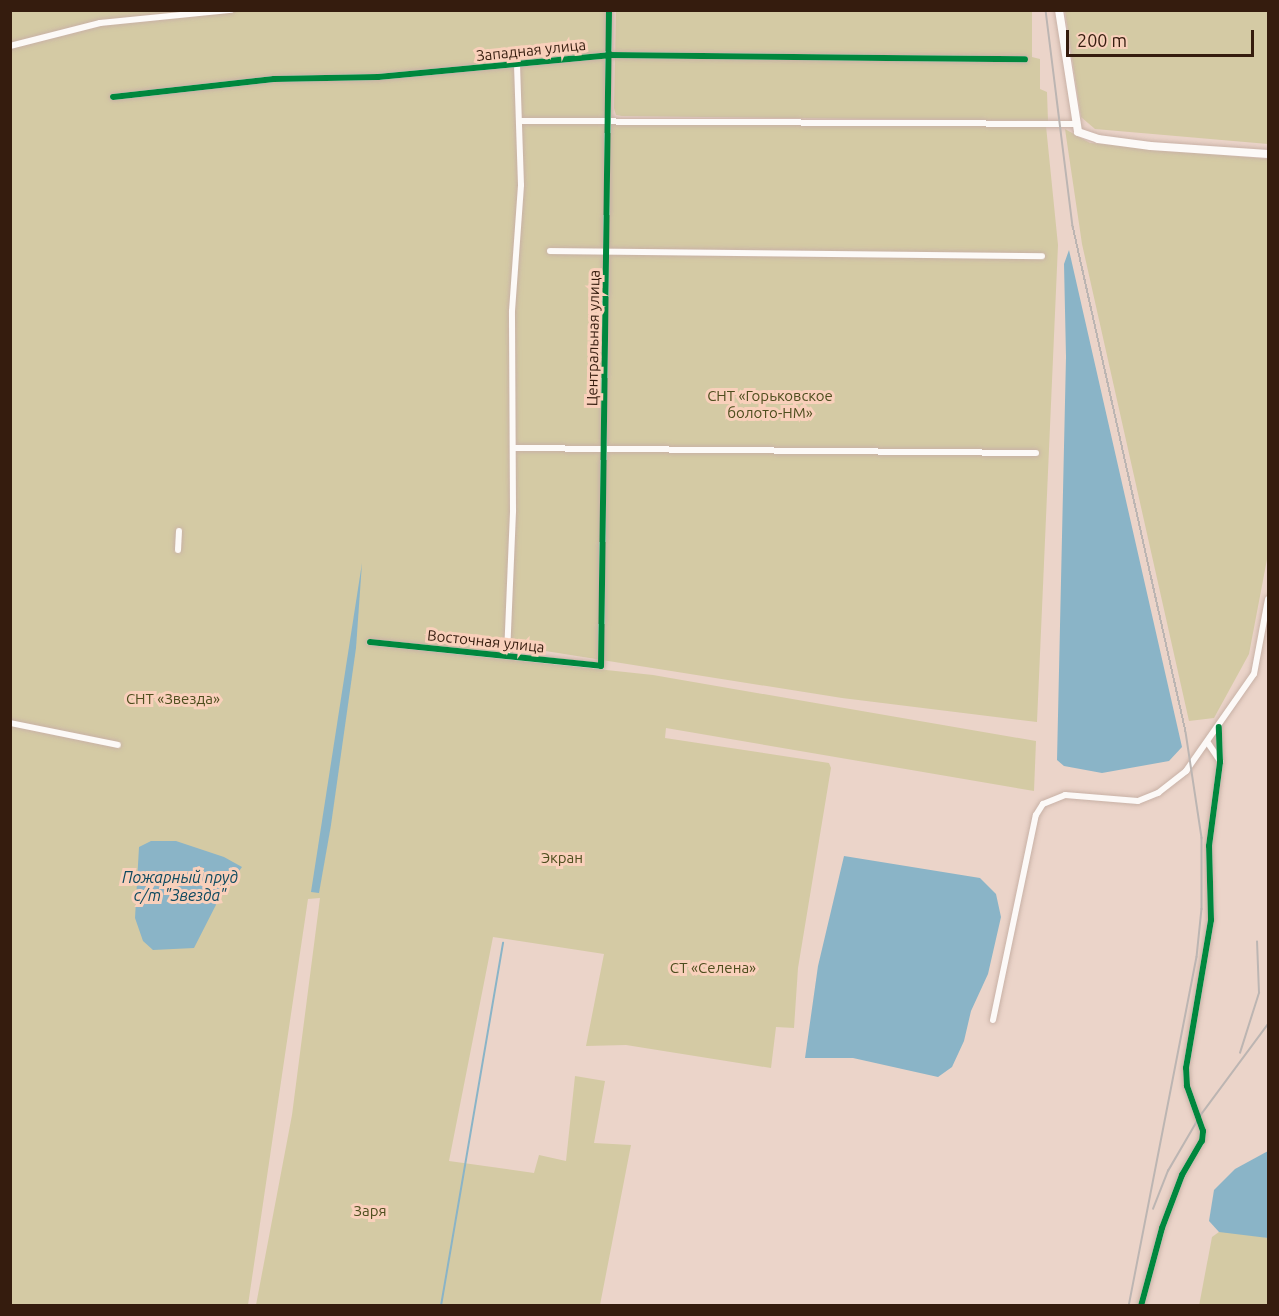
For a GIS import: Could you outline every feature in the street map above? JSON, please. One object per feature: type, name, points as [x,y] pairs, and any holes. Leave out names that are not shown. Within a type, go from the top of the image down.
[{"type":"street","points":[[10,46],[100,23],[231,10]]},
{"type":"street","name":"Центральная улица","points":[[601,666],[609,10]]},
{"type":"street","points":[[1059,10],[1074,124],[1078,132],[1098,139],[1269,154]]},
{"type":"street","name":"Западная улица","points":[[113,97],[274,79],[378,77],[609,55],[1025,59]]},
{"type":"street","points":[[507,655],[513,448],[511,331],[521,185],[521,121],[517,64]]},
{"type":"street","points":[[521,121],[608,119],[1074,124]]},
{"type":"street","points":[[550,251],[1042,255]]},
{"type":"street","points":[[513,448],[604,447],[1036,453]]},
{"type":"street","points":[[178,550],[179,531]]},
{"type":"street","points":[[993,1020],[1036,814],[1043,804],[1065,795],[1127,802],[1149,797],[1186,771],[1208,743],[1254,674],[1269,599]]},
{"type":"street","name":"Восточная улица","points":[[370,642],[601,666]]},
{"type":"street","points":[[10,723],[118,745]]},
{"type":"street","points":[[1141,1305],[1170,1207],[1182,1175],[1202,1141],[1202,1124],[1187,1086],[1186,1068],[1211,920],[1209,846],[1220,762],[1219,727]]},
{"type":"street","points":[[1208,743],[1220,762]]},
{"type":"green space","points":[[1032,10],[1032,57],[1040,59],[1040,89],[1047,92],[1048,121],[622,116],[616,115],[614,108],[616,11]]},
{"type":"green space","points":[[10,11],[607,11],[606,119],[1046,126],[1058,245],[1037,722],[842,698],[514,646],[513,660],[653,675],[1036,741],[1034,791],[666,728],[665,738],[829,763],[831,768],[798,968],[794,1028],[776,1027],[771,1068],[626,1045],[586,1046],[604,954],[493,937],[449,1161],[534,1173],[539,1155],[566,1161],[575,1076],[605,1081],[594,1143],[631,1145],[600,1305],[256,1305],[292,1115],[320,898],[308,899],[248,1305],[11,1305]]},
{"type":"green space","points":[[1065,11],[1268,11],[1268,144],[1095,129],[1081,117]]},
{"type":"green space","points":[[1065,129],[1090,143],[1268,159],[1268,554],[1249,654],[1214,718],[1189,721],[1082,244]]},
{"type":"green space","points":[[1234,1231],[1268,1238],[1268,1305],[1199,1306],[1212,1237],[1219,1232]]},
{"type":"water","points":[[1069,250],[1182,747],[1169,761],[1102,773],[1064,766],[1057,760],[1066,357],[1064,264]]},
{"type":"water","points":[[362,563],[356,648],[331,825],[319,893],[311,892]]},
{"type":"water","name":"Пожарный пруд с/т \"Звезда\"","points":[[151,841],[176,841],[224,857],[242,867],[220,897],[194,948],[153,950],[143,941],[135,918],[139,847]]},
{"type":"water","points":[[844,856],[980,878],[996,894],[1001,917],[988,974],[971,1011],[964,1041],[952,1067],[938,1077],[853,1058],[805,1058],[818,966]]},
{"type":"water","points":[[1268,1151],[1268,1238],[1219,1232],[1209,1221],[1214,1190],[1235,1169]]},
{"type":"waterway","points":[[441,1306],[503,943]]},
{"type":"railway","points":[[1046,10],[1073,226],[1186,732],[1202,838],[1202,909],[1197,957],[1129,1306]]},
{"type":"railway","points":[[1240,1053],[1259,993],[1257,942]]},
{"type":"railway","points":[[1153,1209],[1168,1171],[1200,1116],[1268,1024]]},
{"type":"cycle path","points":[[370,642],[601,666],[609,10]]},
{"type":"cycle path","points":[[113,97],[274,79],[378,77],[609,55],[1025,59]]},
{"type":"cycle path","points":[[1141,1306],[1162,1228],[1182,1175],[1202,1141],[1203,1131],[1187,1086],[1186,1068],[1211,920],[1209,846],[1220,762],[1219,727]]},
{"type":"park label","name":"СНТ «Горьковское болото-НМ»","points":[[770,404]]},
{"type":"park label","name":"СНТ «Звезда»","points":[[173,699]]},
{"type":"park label","name":"Экран","points":[[562,858]]},
{"type":"park label","name":"СТ «Селена»","points":[[713,968]]},
{"type":"park label","name":"Заря","points":[[370,1211]]}]
